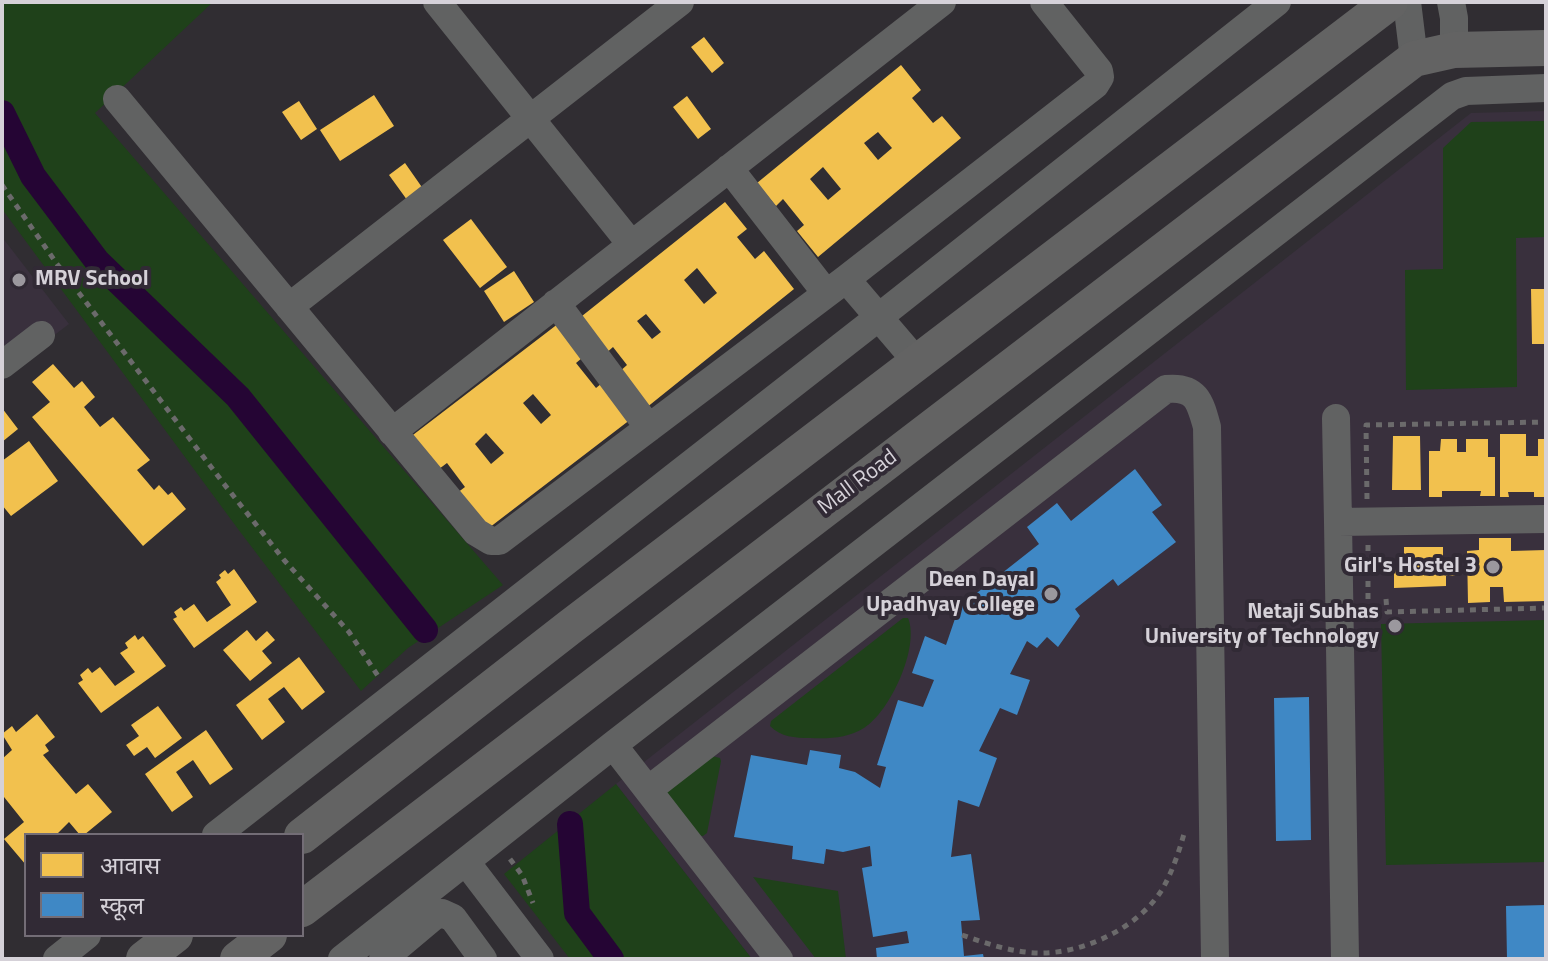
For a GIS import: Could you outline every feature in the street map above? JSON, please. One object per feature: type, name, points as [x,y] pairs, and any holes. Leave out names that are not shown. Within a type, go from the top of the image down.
[{"type":"main road","points":[[304,834],[570,627],[1390,2]]},
{"type":"main road","points":[[1414,59],[1454,50],[1546,48]]},
{"type":"main road","name":"Mall Road","points":[[304,907],[1414,59]]},
{"type":"main road","points":[[144,959],[172,937]]},
{"type":"main road","points":[[238,959],[266,937]]},
{"type":"street","points":[[437,2],[631,244]]},
{"type":"street","points":[[289,307],[680,2]]},
{"type":"street","points":[[392,432],[942,2]]},
{"type":"street","points":[[117,99],[476,532],[491,541],[499,541],[1095,85],[1100,77],[1099,71],[1044,2]]},
{"type":"street","points":[[219,833],[1277,2]]},
{"type":"street","points":[[1407,2],[1414,59]]},
{"type":"street","points":[[1451,2],[1454,50]]},
{"type":"street","points":[[342,959],[613,745],[1452,96],[1466,91],[1546,88]]},
{"type":"street","points":[[729,168],[836,286],[879,317],[917,362]]},
{"type":"street","points":[[556,303],[649,428]]},
{"type":"street","points":[[2,365],[41,335]]},
{"type":"street","points":[[648,790],[1166,389],[1180,388],[1190,391],[1195,397],[1207,427],[1215,959]]},
{"type":"street","points":[[1336,418],[1345,959]]},
{"type":"street","points":[[1338,522],[1546,519]]},
{"type":"street","points":[[613,745],[779,959]]},
{"type":"street","points":[[466,862],[540,959]]},
{"type":"street","points":[[383,959],[442,913],[453,918],[483,959]]},
{"type":"street","points":[[57,959],[84,937]]},
{"type":"path","points":[[2,185],[57,264],[224,484],[284,560],[349,632],[393,697]]},
{"type":"path","points":[[1366,425],[1546,422]]},
{"type":"path","points":[[1386,599],[1387,612],[1546,608]]},
{"type":"path","points":[[962,935],[994,946],[1040,953],[1072,949],[1120,929],[1141,913],[1161,891],[1187,823],[1193,815],[1212,803]]},
{"type":"path","points":[[495,838],[522,875],[537,909]]},
{"type":"shaded area","points":[[1546,111],[1546,959],[752,959],[616,784],[1471,113]]},
{"type":"shaded area","name":"MRV School","points":[[2,237],[69,324],[2,375]]},
{"type":"green space","points":[[2,2],[213,2],[95,113],[503,585],[408,648],[361,691],[2,209]]},
{"type":"green space","points":[[1546,121],[1546,237],[1516,238],[1517,387],[1406,390],[1405,270],[1443,269],[1443,148],[1471,122]]},
{"type":"green space","points":[[903,618],[908,618],[911,630],[906,661],[893,694],[874,720],[858,731],[831,738],[788,736],[770,726],[771,721]]},
{"type":"green space","points":[[1546,620],[1546,862],[1386,865],[1381,624]]},
{"type":"green space","points":[[712,756],[721,761],[707,833],[703,836],[698,835],[663,791]]},
{"type":"green space","points":[[616,784],[752,959],[570,959],[504,874]]},
{"type":"green space","points":[[753,877],[838,891],[846,959],[816,959]]},
{"type":"building: आवास","points":[[704,37],[724,63],[712,73],[691,47]]},
{"type":"building: आवास","points":[[901,65],[921,90],[912,98],[933,123],[942,116],[961,138],[818,257],[797,231],[804,225],[783,199],[776,206],[757,183]],"holes":[[[878,132],[892,148],[878,160],[864,143]],[[823,167],[841,189],[828,200],[810,179]]]},
{"type":"building: आवास","points":[[374,95],[394,126],[340,161],[320,130]]},
{"type":"building: आवास","points":[[687,96],[711,129],[698,139],[673,107]]},
{"type":"building: आवास","points":[[299,101],[317,129],[301,140],[282,112]]},
{"type":"building: आवास","points":[[405,163],[426,193],[410,204],[389,175]]},
{"type":"building: आवास","points":[[725,202],[747,229],[737,237],[755,259],[764,251],[794,289],[646,408],[618,373],[627,365],[613,347],[604,355],[577,320]],"holes":[[[697,268],[717,293],[704,304],[684,280]],[[646,314],[661,332],[652,339],[637,321]]]},
{"type":"building: आवास","points":[[471,219],[507,267],[480,288],[443,240]]},
{"type":"building: आवास","points":[[514,271],[534,302],[504,322],[484,291]]},
{"type":"building: आवास","points":[[1531,289],[1546,289],[1546,344],[1532,344]]},
{"type":"building: आवास","points":[[563,320],[588,353],[576,363],[596,388],[607,379],[635,416],[481,534],[453,496],[465,487],[447,463],[435,472],[409,438]],"holes":[[[533,394],[551,415],[541,424],[523,403]],[[486,433],[504,453],[491,464],[475,444]]]},
{"type":"building: आवास","points":[[53,364],[74,388],[82,381],[95,397],[84,407],[100,427],[113,417],[150,460],[137,470],[154,490],[159,485],[168,495],[172,492],[186,509],[143,546],[32,417],[50,402],[32,382]]},
{"type":"building: आवास","points":[[2,408],[18,429],[2,442]]},
{"type":"building: आवास","points":[[1500,434],[1526,434],[1526,456],[1538,456],[1538,439],[1546,439],[1546,497],[1534,497],[1534,492],[1508,492],[1509,497],[1500,497]]},
{"type":"building: आवास","points":[[1393,436],[1420,436],[1421,490],[1392,490]]},
{"type":"building: आवास","points":[[1441,439],[1457,439],[1457,452],[1466,452],[1466,439],[1488,439],[1488,457],[1495,457],[1495,496],[1480,496],[1481,491],[1442,491],[1442,497],[1429,497],[1429,451],[1440,451]]},
{"type":"building: आवास","points":[[29,441],[58,481],[11,516],[2,505],[2,461]]},
{"type":"building: आवास","points":[[1479,538],[1511,538],[1511,551],[1546,550],[1546,601],[1504,602],[1503,587],[1490,587],[1490,602],[1468,603],[1467,551],[1479,550]]},
{"type":"building: आवास","points":[[1404,547],[1443,547],[1443,558],[1456,558],[1457,576],[1446,576],[1446,586],[1394,588],[1394,569],[1404,568]]},
{"type":"building: आवास","points":[[234,569],[257,602],[194,648],[173,619],[177,617],[174,612],[181,607],[184,611],[194,604],[207,622],[231,605],[216,582],[225,570],[228,574]]},
{"type":"building: आवास","points":[[247,630],[256,641],[267,631],[275,640],[262,651],[272,663],[250,681],[223,650]]},
{"type":"building: आवास","points":[[135,635],[138,640],[143,636],[166,666],[101,713],[78,683],[83,680],[80,675],[88,668],[92,673],[100,667],[115,686],[135,672],[120,653],[128,648],[125,643]]},
{"type":"building: आवास","points":[[299,657],[325,692],[302,710],[284,687],[268,699],[285,722],[262,740],[236,705]]},
{"type":"building: आवास","points":[[158,706],[182,738],[155,758],[147,747],[134,756],[126,745],[139,736],[131,725]]},
{"type":"building: आवास","points":[[37,714],[55,737],[45,745],[49,751],[43,755],[76,794],[88,784],[112,812],[86,833],[78,833],[69,822],[58,833],[24,833],[24,863],[4,839],[24,822],[4,797],[2,799],[2,759],[12,750],[2,734],[12,726],[16,732]]},
{"type":"building: आवास","points":[[206,730],[233,769],[210,785],[193,760],[176,772],[193,797],[172,812],[145,774]]},
{"type":"building: स्कूल","points":[[1135,469],[1162,505],[1152,512],[1176,542],[1118,586],[1113,579],[1075,609],[1080,616],[1058,647],[1047,637],[1037,648],[1027,641],[1010,674],[1030,680],[1017,715],[1000,708],[979,751],[997,758],[979,807],[958,800],[951,857],[971,854],[980,920],[961,921],[964,956],[983,954],[984,959],[877,959],[876,948],[909,943],[907,931],[873,937],[862,868],[872,866],[870,846],[843,852],[826,849],[824,864],[792,859],[793,846],[734,837],[751,755],[807,765],[810,750],[841,755],[839,768],[855,772],[880,788],[886,767],[877,765],[898,700],[923,707],[934,680],[912,673],[925,636],[946,645],[959,607],[1039,544],[1027,527],[1057,503],[1071,521]]},
{"type":"building: स्कूल","points":[[1309,697],[1311,840],[1276,841],[1274,698]]},
{"type":"building: स्कूल","points":[[1546,905],[1546,959],[1507,959],[1506,906]]},
{"type":"waterway","points":[[2,113],[33,176],[97,261],[238,397],[425,630]]},
{"type":"waterway","points":[[570,824],[577,913],[611,959]]},
{"type":"place","name":"MRV School","points":[[19,280]]},
{"type":"place","name":"Girl's Hostel 3","points":[[1493,567]]},
{"type":"place","name":"Deen Dayal Upadhyay College","points":[[1051,594]]},
{"type":"place","name":"Netaji Subhas University of Technology","points":[[1395,626]]}]
